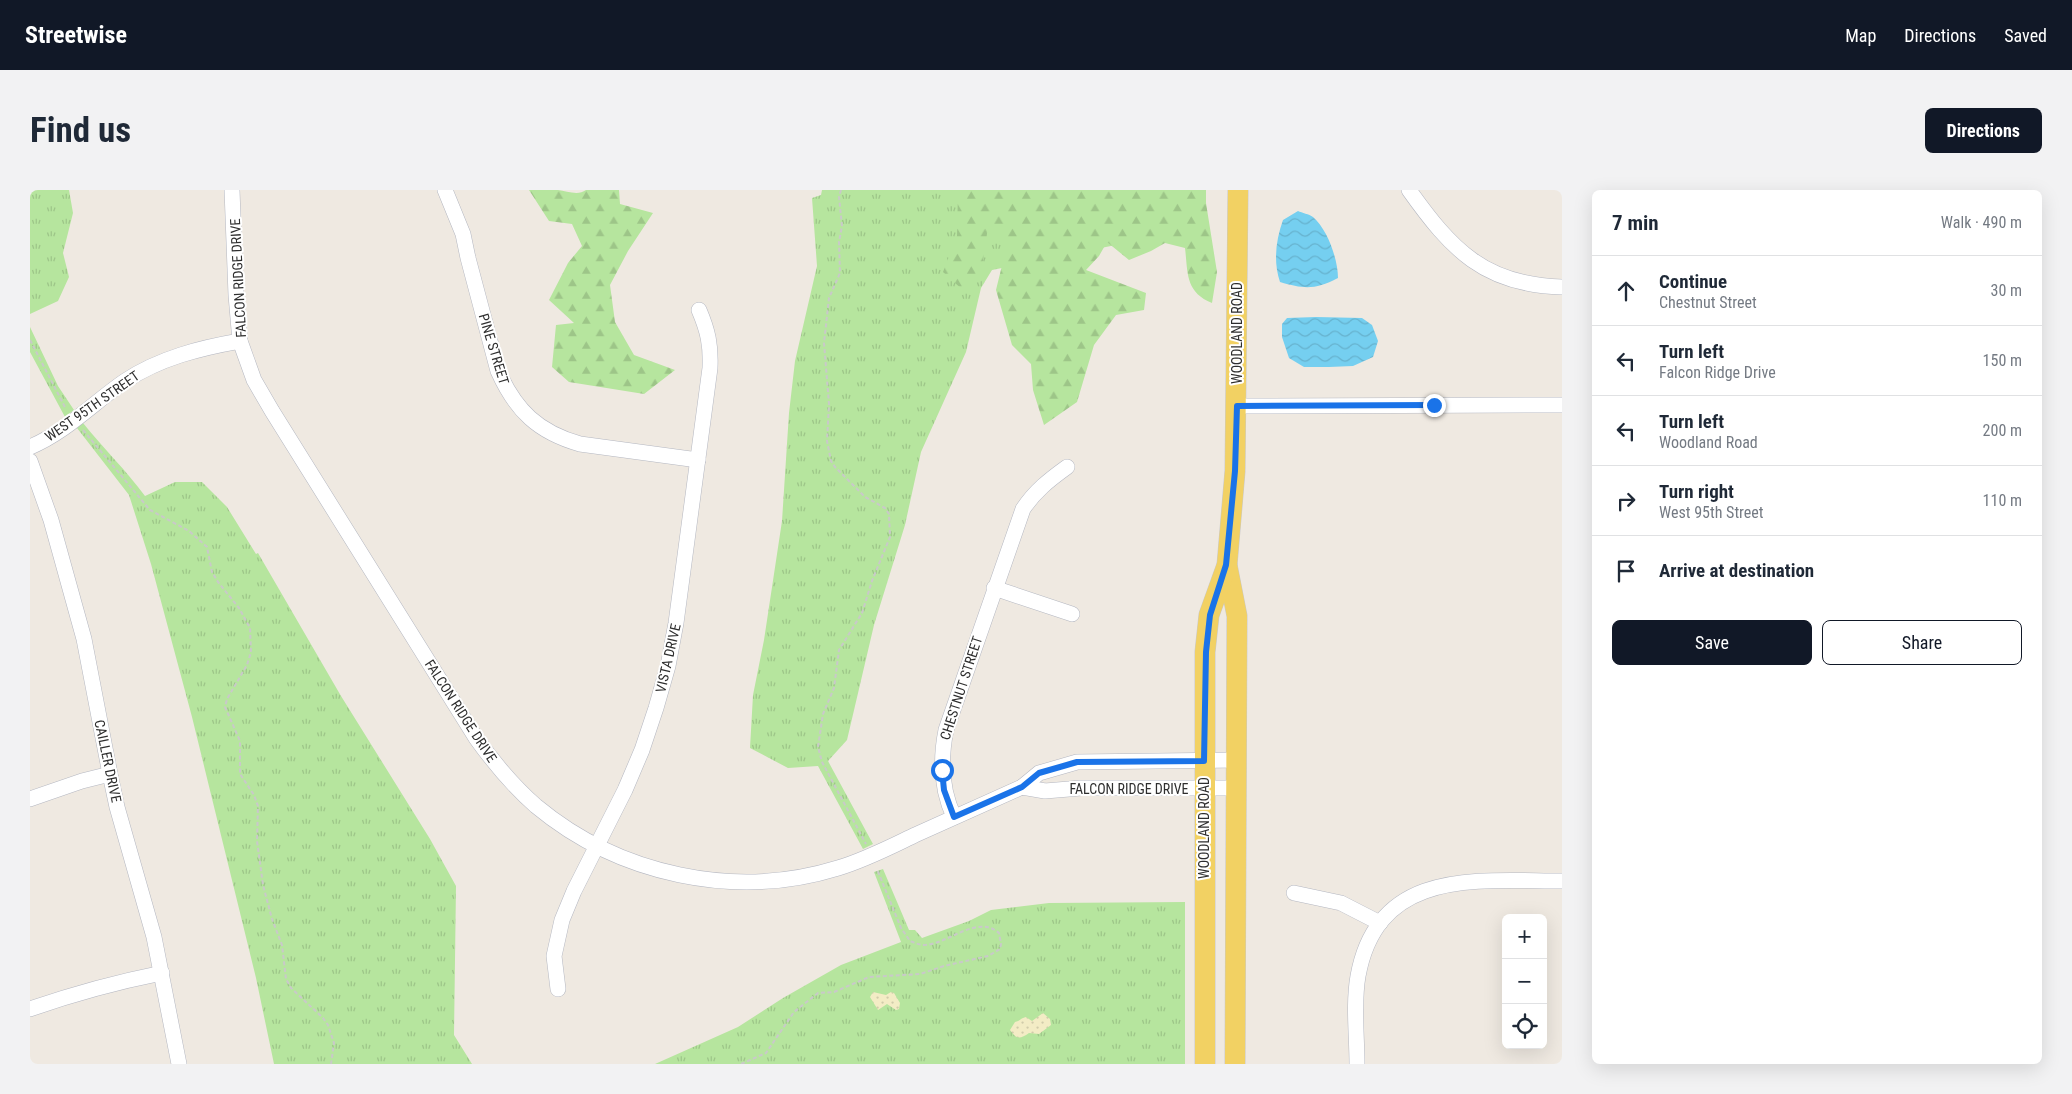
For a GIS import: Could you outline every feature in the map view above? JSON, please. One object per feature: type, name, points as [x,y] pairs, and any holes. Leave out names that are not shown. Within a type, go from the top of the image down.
[{"type":"main road","name":"WOODLAND ROAD","points":[[1205,1064],[1204,761],[1206,652],[1210,615],[1226,565],[1235,471],[1238,190]]},
{"type":"main road","name":"WOODLAND ROAD","points":[[1226,565],[1237,616],[1236,1064]]},
{"type":"street","name":"FALCON RIDGE DRIVE","points":[[232,190],[236,295],[240,340],[254,380],[476,738],[496,766],[536,806],[558,823],[596,846],[649,867],[681,876],[743,882],[777,880],[811,875],[838,868],[1022,787],[1039,773],[1077,762],[1237,760]]},
{"type":"street","name":"PINE STREET","points":[[445,190],[463,234],[498,371],[506,389],[523,412],[545,430],[562,439],[580,444],[698,460]]},
{"type":"street","points":[[1408,190],[1440,233],[1468,259],[1495,273],[1528,284],[1562,286]]},
{"type":"street","name":"VISTA DRIVE","points":[[558,989],[554,956],[557,938],[574,891],[625,790],[642,750],[668,666],[676,623],[711,351],[708,332],[699,310]]},
{"type":"street","name":"WEST 95TH STREET","points":[[30,447],[57,432],[125,381],[144,370],[198,349],[240,340]]},
{"type":"street","points":[[1237,406],[1562,405]]},
{"type":"street","name":"CAILLER DRIVE","points":[[30,461],[51,520],[84,639],[117,807],[152,928],[179,1064]]},
{"type":"street","name":"CHESTNUT STREET","points":[[954,817],[944,790],[942,770],[942,750],[946,730],[1023,508],[1045,482],[1067,467]]},
{"type":"street","points":[[994,588],[1072,614]]},
{"type":"street","points":[[30,799],[110,774]]},
{"type":"street","name":"FALCON RIDGE DRIVE","points":[[1022,787],[1045,791],[1081,788],[1237,788]]},
{"type":"street","points":[[1357,1064],[1358,977],[1362,956],[1380,923],[1392,910],[1435,886],[1468,881],[1562,881]]},
{"type":"street","points":[[1294,892],[1341,902],[1380,923]]},
{"type":"street","points":[[30,1009],[67,996],[122,981],[162,974]]},
{"type":"path","points":[[741,1064],[766,1053],[794,1012],[818,993],[834,992],[869,978],[920,974],[944,966],[993,955],[1000,948],[1001,944],[999,933],[991,928],[971,930],[927,945],[910,940],[901,928],[858,826],[822,762],[818,747],[823,714],[834,688],[839,650],[862,613],[872,581],[890,537],[889,514],[885,508],[858,491],[835,467],[828,450],[829,404],[824,342],[829,298],[840,273],[839,242],[842,226],[839,197],[841,190]]},
{"type":"path","points":[[30,340],[63,404],[74,420],[150,510],[189,530],[206,547],[212,572],[250,628],[251,652],[247,665],[227,699],[225,707],[240,740],[240,774],[254,795],[258,806],[257,841],[263,885],[282,945],[286,980],[291,988],[328,1025],[334,1043],[331,1064]]},
{"type":"green space","points":[[30,190],[69,190],[73,213],[63,253],[69,277],[58,301],[30,314]]},
{"type":"green space","points":[[529,190],[558,190],[576,193],[586,190],[619,190],[620,204],[653,213],[628,251],[610,285],[615,322],[634,355],[675,370],[644,394],[569,382],[552,367],[556,325],[574,323],[549,300],[568,263],[582,246],[572,224],[549,221]]},
{"type":"green space","points":[[822,190],[1197,190],[1195,229],[992,270],[981,288],[966,352],[921,452],[905,525],[874,625],[847,740],[828,761],[873,844],[863,849],[818,766],[788,768],[750,748],[753,695],[764,640],[782,521],[789,413],[795,361],[817,266],[812,198],[821,195]]},
{"type":"green space","points":[[958,190],[1206,190],[1206,203],[1217,272],[1212,303],[1203,299],[1192,287],[1185,248],[1165,243],[1129,260],[1107,242],[1099,256],[1086,270],[1146,293],[1144,310],[1116,315],[1094,345],[1077,402],[1044,425],[1033,390],[1031,364],[1012,345],[996,290],[1006,249],[988,227],[983,261],[965,292],[943,272],[957,236]]},
{"type":"green space","points":[[30,327],[58,386],[74,410],[65,417],[30,352]]},
{"type":"green space","points":[[83,423],[145,496],[175,482],[202,482],[227,507],[256,554],[258,553],[341,696],[430,839],[456,886],[454,1035],[472,1064],[274,1064],[256,978],[192,717],[151,564],[129,495],[77,428]]},
{"type":"green space","points":[[883,869],[909,930],[915,930],[922,938],[969,921],[991,910],[1049,903],[1185,902],[1185,1064],[655,1064],[738,1027],[783,998],[841,965],[901,942],[874,872]]},
{"type":"sand","points":[[873,992],[886,995],[891,992],[894,993],[900,1003],[899,1009],[896,1010],[887,1004],[878,1010],[870,997]]},
{"type":"sand","points":[[1043,1013],[1050,1019],[1051,1025],[1039,1034],[1029,1033],[1019,1038],[1010,1030],[1015,1022],[1026,1017],[1032,1021]]},
{"type":"water","points":[[1298,211],[1313,217],[1328,237],[1334,254],[1338,278],[1323,285],[1303,287],[1280,282],[1276,258],[1279,235],[1283,220]]},
{"type":"water","points":[[1287,318],[1362,318],[1372,325],[1378,341],[1373,357],[1353,366],[1329,367],[1304,367],[1289,358],[1282,337],[1282,324]]},
{"type":"route","points":[[942,770],[944,790],[954,817],[1022,787],[1039,773],[1077,762],[1204,761],[1206,652],[1210,615],[1226,565],[1235,471],[1237,406],[1434,405]]}]
